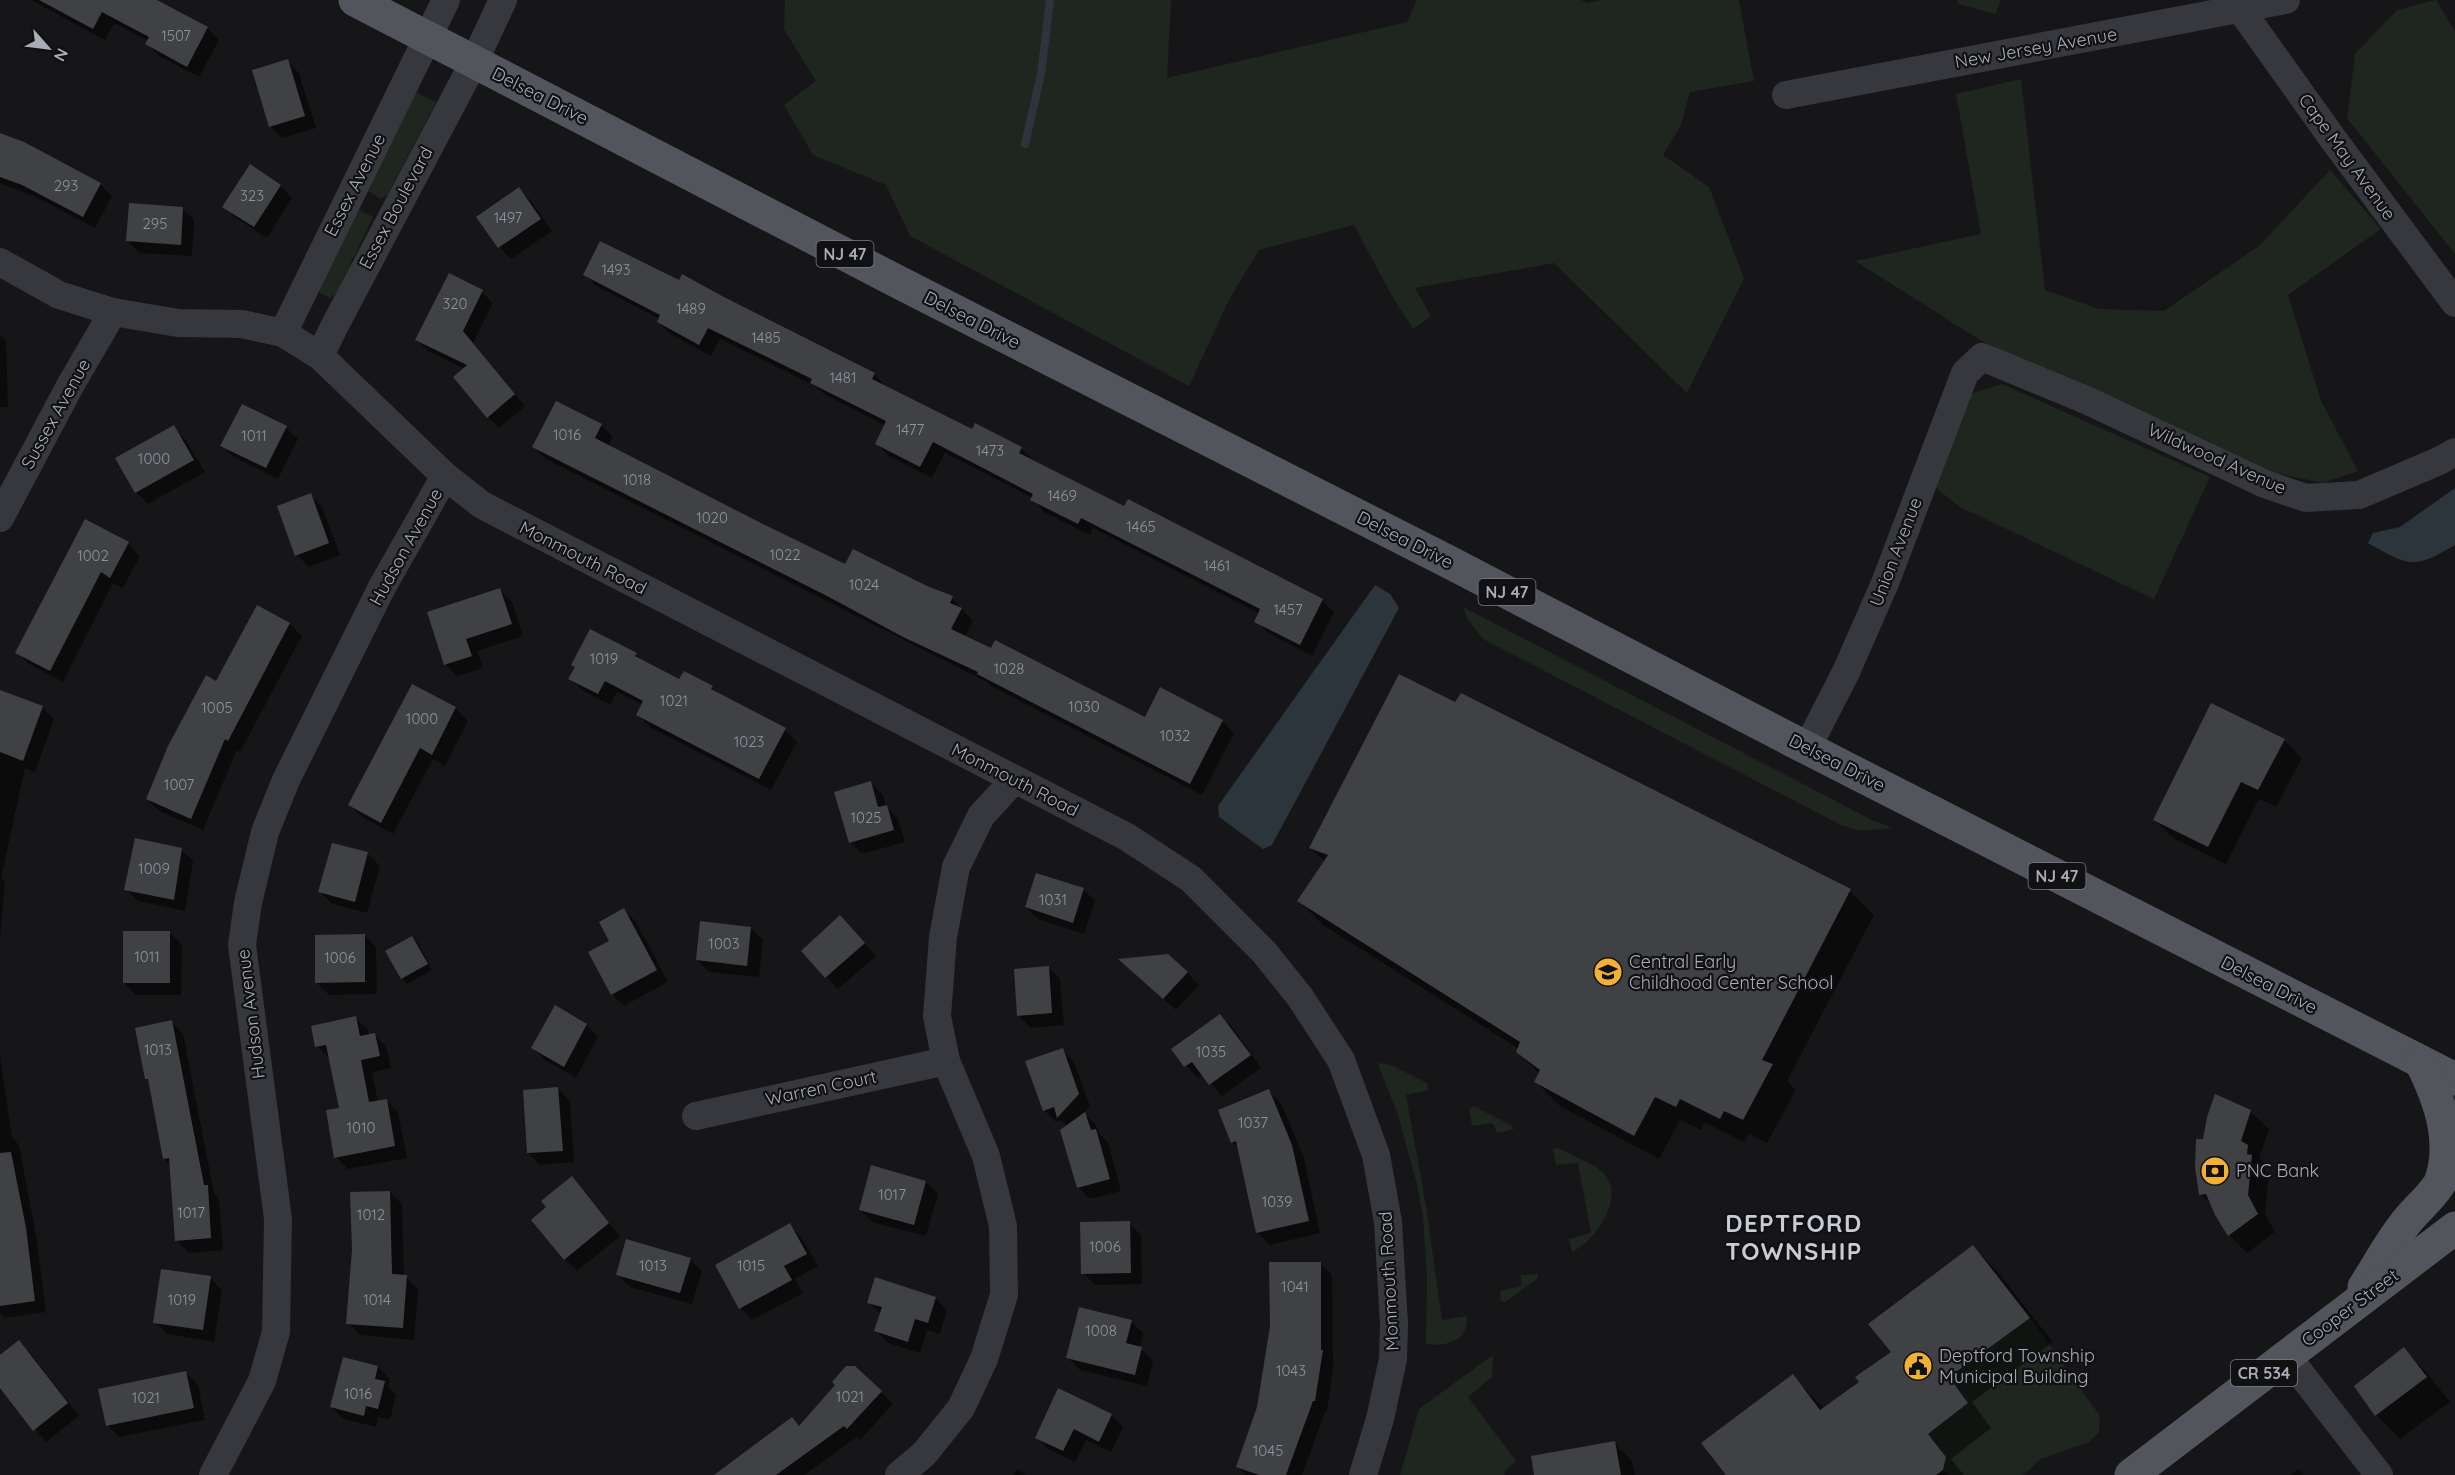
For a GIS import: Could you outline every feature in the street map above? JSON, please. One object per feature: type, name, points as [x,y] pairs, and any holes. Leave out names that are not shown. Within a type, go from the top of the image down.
[{"type":"main road","name":"Delsea Drive","points":[[355,0],[895,280],[2455,1079]]},
{"type":"main road","points":[[2351,1308],[2404,1224],[2441,1182],[2448,1166],[2452,1147],[2452,1131],[2421,1062]]},
{"type":"main road","name":"Cooper Street","points":[[2131,1475],[2455,1228]]},
{"type":"street","name":"Essex Avenue","points":[[283,333],[446,0]]},
{"type":"street","name":"Essex Boulevard","points":[[321,356],[333,327],[474,62],[503,0]]},
{"type":"street","name":"New Jersey Avenue","points":[[1786,95],[2286,0]]},
{"type":"street","name":"Cape May Avenue","points":[[2241,10],[2455,303]]},
{"type":"street","name":"Monmouth Road","points":[[0,262],[59,295],[113,312],[178,323],[242,324],[283,333],[321,356],[445,476],[482,506],[1127,837],[1191,879],[1264,952],[1300,997],[1341,1060],[1376,1155],[1389,1222],[1394,1324],[1393,1359],[1380,1419],[1363,1475]]},
{"type":"street","name":"Sussex Avenue","points":[[0,518],[71,384],[113,312]]},
{"type":"street","name":"Union Avenue","points":[[1807,748],[1846,672],[1885,583],[1965,373],[1982,357]]},
{"type":"street","name":"Wildwood Avenue","points":[[1982,357],[2086,400],[2265,484],[2306,498],[2359,495],[2455,452]]},
{"type":"street","name":"Hudson Avenue","points":[[213,1475],[262,1381],[276,1332],[278,1219],[242,945],[248,903],[265,832],[286,780],[382,587],[445,476]]},
{"type":"street","points":[[898,1475],[924,1454],[961,1408],[984,1359],[1004,1295],[1003,1226],[986,1156],[946,1061],[937,1016],[943,936],[956,867],[981,816],[1014,780]]},
{"type":"street","name":"Warren Court","points":[[696,1116],[946,1061]]},
{"type":"street","points":[[2287,1356],[2379,1475]]},
{"type":"shaded area","points":[[785,0],[1171,0],[1167,78],[1407,22],[1417,0],[1581,0],[1587,3],[1601,0],[1739,0],[1754,81],[1690,92],[1681,125],[1663,155],[1709,187],[1744,278],[1687,393],[1554,263],[1415,288],[1431,316],[1413,329],[1393,298],[1354,225],[1259,250],[1230,298],[1189,386],[910,236],[886,185],[813,155],[784,105],[816,81],[784,29]]},
{"type":"shaded area","points":[[1957,0],[2001,0],[1995,14],[1958,4]]},
{"type":"shaded area","points":[[2436,0],[2455,31],[2455,254],[2347,118],[2355,54],[2397,10]]},
{"type":"shaded area","points":[[2021,79],[2045,290],[2099,309],[2164,311],[2259,246],[2330,170],[2381,229],[2288,295],[2321,401],[2358,471],[2323,483],[2271,472],[2130,411],[1980,340],[1855,261],[1981,234],[1956,94]]},
{"type":"shaded area","points":[[415,92],[436,102],[388,194],[381,199],[368,191]]},
{"type":"shaded area","points":[[357,209],[373,217],[336,294],[330,298],[320,293],[319,283]]},
{"type":"shaded area","points":[[2002,384],[2210,477],[2154,599],[1960,507],[1932,485],[1967,395]]},
{"type":"shaded area","points":[[2455,488],[2455,545],[2429,558],[2411,562],[2393,557],[2368,543],[2373,533],[2400,527]]},
{"type":"shaded area","points":[[1375,585],[1390,594],[1399,608],[1272,845],[1263,849],[1219,817],[1218,806]]},
{"type":"shaded area","points":[[1463,607],[1872,820],[1893,828],[1860,831],[1841,825],[1483,639],[1468,620]]},
{"type":"shaded area","points":[[1381,1063],[1391,1065],[1427,1083],[1429,1090],[1406,1095],[1426,1206],[1442,1320],[1467,1316],[1467,1325],[1460,1337],[1448,1343],[1426,1344],[1427,1278],[1423,1217],[1417,1184],[1397,1112],[1378,1065]]},
{"type":"shaded area","points":[[1473,1106],[1511,1125],[1514,1129],[1497,1133],[1493,1123],[1472,1126],[1469,1109]]},
{"type":"shaded area","points":[[1558,1148],[1600,1170],[1608,1180],[1611,1191],[1606,1215],[1599,1227],[1582,1246],[1572,1252],[1569,1239],[1591,1233],[1578,1163],[1556,1165],[1553,1149]]},
{"type":"shaded area","points":[[1538,1274],[1537,1279],[1505,1302],[1501,1301],[1500,1291],[1521,1286],[1521,1275]]},
{"type":"shaded area","points":[[2030,1318],[2100,1416],[2099,1432],[2089,1442],[2041,1459],[2023,1475],[1949,1475],[1943,1470],[1946,1457],[1928,1434],[1968,1403],[1949,1377]]},
{"type":"shaded area","points":[[1493,1355],[1492,1377],[1468,1397],[1516,1461],[1504,1472],[1505,1475],[1400,1475],[1419,1409]]},
{"type":"building","points":[[39,0],[157,0],[208,27],[187,67],[145,44],[149,37],[102,12],[93,29]]},
{"type":"building","points":[[288,59],[305,116],[269,127],[252,70]]},
{"type":"building","points":[[0,133],[24,142],[101,183],[83,217],[22,185],[0,177]]},
{"type":"building","points":[[250,164],[281,185],[254,227],[222,207]]},
{"type":"building","points":[[519,187],[541,219],[498,248],[476,217]]},
{"type":"building","points":[[129,203],[183,207],[181,245],[126,241]]},
{"type":"building","points":[[600,241],[679,280],[682,274],[875,373],[872,379],[972,429],[975,423],[1022,447],[1019,453],[1124,506],[1128,499],[1323,599],[1300,645],[1254,622],[1260,609],[1081,518],[1078,524],[1030,500],[1033,494],[933,442],[920,467],[875,444],[886,421],[810,383],[812,379],[708,328],[699,345],[657,322],[660,315],[583,275]]},
{"type":"building","points":[[449,273],[483,290],[463,331],[515,394],[487,418],[453,377],[467,365],[415,340]]},
{"type":"building","points":[[556,401],[602,424],[595,438],[761,523],[845,564],[853,549],[927,586],[953,596],[950,603],[962,608],[951,629],[991,648],[995,640],[1145,717],[1160,687],[1223,720],[1190,784],[977,674],[978,672],[903,637],[829,597],[532,447]]},
{"type":"building","points":[[242,404],[287,426],[266,468],[220,446]]},
{"type":"building","points":[[174,425],[194,460],[135,493],[115,458]]},
{"type":"building","points":[[311,493],[329,543],[295,556],[277,506]]},
{"type":"building","points":[[85,519],[129,542],[110,578],[101,572],[50,671],[15,653]]},
{"type":"building","points":[[500,588],[512,624],[466,639],[472,656],[444,665],[427,612]]},
{"type":"building","points":[[257,605],[290,623],[228,741],[225,739],[191,819],[146,799],[168,746],[206,675],[216,681]]},
{"type":"building","points":[[590,629],[637,653],[635,656],[679,679],[684,671],[713,686],[711,689],[786,728],[759,779],[636,715],[643,701],[605,681],[598,694],[568,679],[575,667],[571,665]]},
{"type":"building","name":"Central Early Childhood Center School","points":[[1399,674],[1455,702],[1461,693],[1851,889],[1762,1060],[1773,1064],[1743,1120],[1724,1111],[1720,1119],[1680,1099],[1676,1107],[1655,1097],[1634,1136],[1534,1082],[1540,1070],[1516,1052],[1520,1042],[1297,901],[1328,855],[1309,848]]},
{"type":"building","points":[[412,684],[456,707],[432,755],[420,748],[381,823],[348,805]]},
{"type":"building","points":[[0,690],[43,706],[23,761],[0,752]]},
{"type":"building","points":[[2211,703],[2285,739],[2258,790],[2241,782],[2208,847],[2153,820]]},
{"type":"building","points":[[871,781],[878,807],[887,805],[894,830],[849,843],[834,792]]},
{"type":"building","points":[[135,838],[182,848],[174,900],[124,890]]},
{"type":"building","points":[[332,843],[368,852],[355,902],[318,892]]},
{"type":"building","points":[[1036,873],[1084,888],[1073,923],[1025,907]]},
{"type":"building","points":[[624,908],[657,970],[611,995],[588,952],[609,941],[599,922]]},
{"type":"building","points":[[840,915],[865,943],[825,978],[801,951]]},
{"type":"building","points":[[700,921],[751,927],[747,966],[696,960]]},
{"type":"building","points":[[123,931],[170,931],[170,983],[123,983]]},
{"type":"building","points":[[365,934],[365,982],[315,983],[315,935]]},
{"type":"building","points":[[412,936],[428,964],[401,979],[385,951]]},
{"type":"building","points":[[1168,954],[1188,972],[1163,999],[1118,959]]},
{"type":"building","points":[[1049,966],[1052,1013],[1017,1016],[1014,969]]},
{"type":"building","points":[[555,1005],[587,1024],[564,1067],[531,1048]]},
{"type":"building","points":[[1220,1014],[1251,1055],[1209,1085],[1192,1062],[1184,1067],[1171,1049]]},
{"type":"building","points":[[356,1016],[360,1036],[375,1033],[380,1056],[361,1060],[369,1102],[387,1099],[395,1146],[334,1158],[326,1110],[339,1108],[326,1045],[315,1047],[311,1026]]},
{"type":"building","points":[[172,1020],[204,1185],[208,1185],[211,1238],[175,1241],[169,1158],[163,1159],[148,1079],[145,1079],[135,1028]]},
{"type":"building","points":[[1063,1048],[1079,1094],[1057,1118],[1054,1107],[1043,1111],[1025,1061]]},
{"type":"building","points":[[558,1087],[563,1151],[527,1153],[523,1090]]},
{"type":"building","points":[[1269,1089],[1292,1145],[1309,1221],[1256,1233],[1236,1141],[1231,1143],[1218,1110]]},
{"type":"building","points":[[2215,1094],[2251,1110],[2241,1141],[2248,1145],[2247,1154],[2252,1155],[2248,1195],[2258,1214],[2228,1236],[2206,1194],[2199,1195],[2195,1167],[2196,1139],[2203,1139],[2207,1117]]},
{"type":"building","points":[[1085,1112],[1091,1130],[1096,1129],[1110,1179],[1077,1188],[1060,1130]]},
{"type":"building","points":[[11,1152],[26,1228],[35,1301],[0,1306],[0,1153]]},
{"type":"building","points":[[871,1165],[926,1181],[914,1225],[859,1210]]},
{"type":"building","points":[[572,1176],[609,1223],[564,1260],[531,1220],[546,1207],[541,1201]]},
{"type":"building","points":[[390,1191],[392,1274],[407,1275],[403,1328],[346,1324],[352,1250],[350,1192]]},
{"type":"building","points":[[1130,1221],[1131,1273],[1081,1274],[1080,1222]]},
{"type":"building","points":[[790,1223],[807,1254],[784,1266],[792,1280],[739,1309],[715,1265]]},
{"type":"building","points":[[626,1239],[691,1258],[680,1293],[616,1275]]},
{"type":"building","name":"Deptford Township Municipal Building","points":[[1973,1245],[2030,1318],[1949,1377],[1968,1403],[1928,1434],[1946,1457],[1943,1470],[1936,1475],[1726,1475],[1701,1443],[1793,1374],[1820,1410],[1859,1382],[1855,1377],[1891,1352],[1868,1324]]},
{"type":"building","points":[[1269,1262],[1321,1262],[1321,1350],[1323,1350],[1315,1401],[1313,1401],[1286,1475],[1259,1475],[1236,1467],[1257,1407],[1270,1326]]},
{"type":"building","points":[[161,1269],[211,1276],[203,1330],[153,1323]]},
{"type":"building","points":[[875,1277],[936,1297],[928,1323],[915,1319],[908,1342],[874,1331],[882,1307],[867,1303]]},
{"type":"building","points":[[1079,1307],[1132,1320],[1126,1343],[1142,1347],[1135,1375],[1066,1358]]},
{"type":"building","points":[[19,1340],[68,1403],[33,1431],[0,1388],[0,1355]]},
{"type":"building","points":[[2404,1347],[2427,1377],[2375,1416],[2354,1386]]},
{"type":"building","points":[[343,1357],[378,1366],[375,1379],[385,1381],[378,1409],[366,1406],[364,1416],[330,1407]]},
{"type":"building","points":[[846,1366],[855,1366],[882,1391],[847,1429],[844,1426],[776,1475],[714,1475],[792,1417],[799,1426],[835,1385],[832,1382]]},
{"type":"building","points":[[186,1371],[194,1408],[106,1426],[98,1389]]},
{"type":"building","points":[[1058,1388],[1112,1414],[1099,1442],[1074,1429],[1063,1451],[1035,1438]]},
{"type":"building","points":[[1615,1441],[1621,1475],[1534,1475],[1531,1456]]},
{"type":"waterway","points":[[1025,144],[1041,74],[1050,0]]},
{"type":"place","name":"Central Early Childhood Center School","points":[[1608,972]]},
{"type":"place","name":"PNC Bank","points":[[2215,1171]]},
{"type":"place","name":"Deptford Township Municipal Building","points":[[1918,1366]]},
{"type":"district","name":"DEPTFORD TOWNSHIP","points":[[1794,1238]]}]
